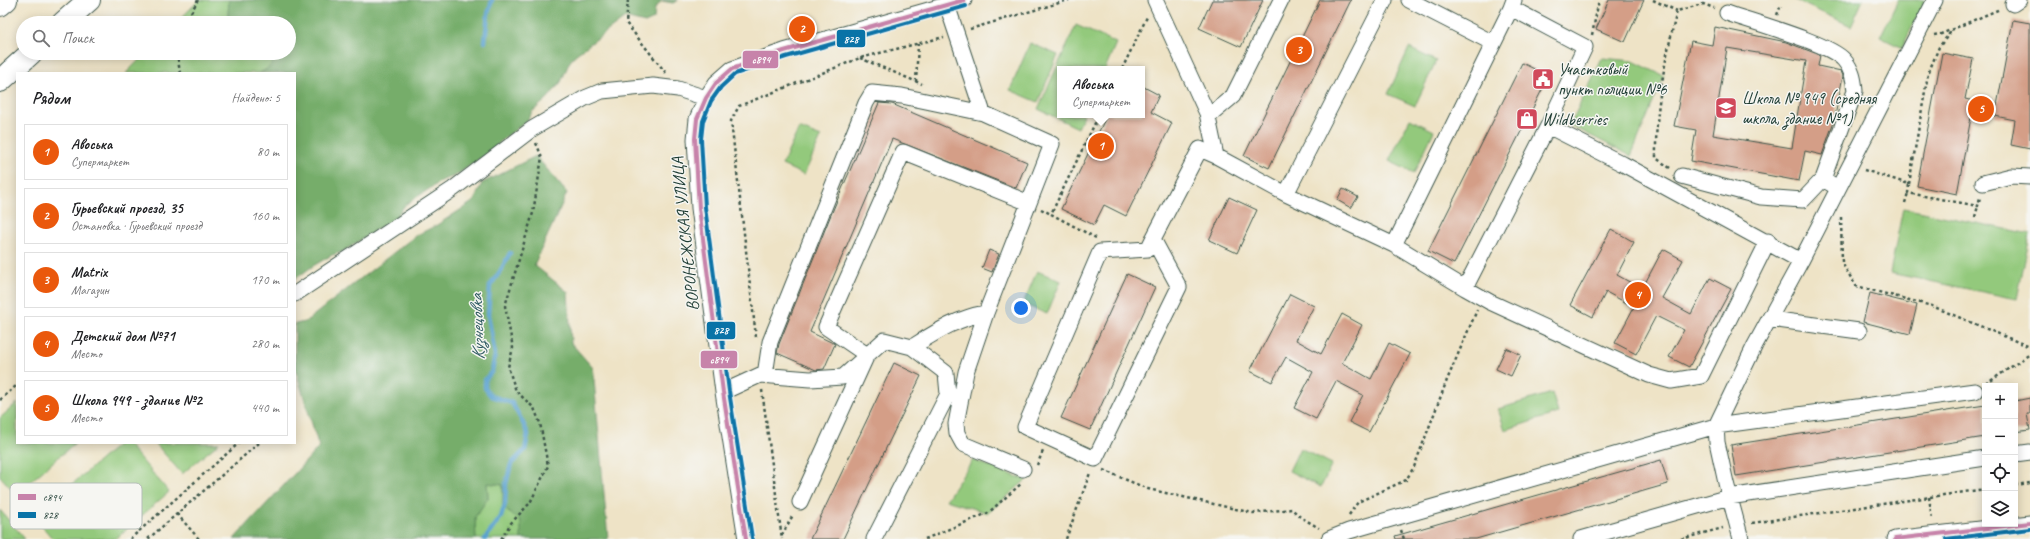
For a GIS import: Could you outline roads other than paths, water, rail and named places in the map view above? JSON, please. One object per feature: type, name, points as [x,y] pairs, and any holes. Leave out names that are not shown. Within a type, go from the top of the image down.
[{"type":"highway","points":[[0,5],[6,0]]},
{"type":"highway","points":[[72,16],[89,0]]},
{"type":"highway","points":[[0,81],[23,60]]},
{"type":"street","name":"ВОРОНЕЖСКАЯ УЛИЦА","points":[[746,539],[723,392],[700,208],[694,139],[697,119],[706,98],[716,83],[732,69],[784,51],[964,0]]},
{"type":"street","points":[[1155,0],[1207,113],[1216,156]]},
{"type":"street","points":[[1207,113],[1214,112],[1233,96],[1281,0]]},
{"type":"street","points":[[1286,194],[1385,0]]},
{"type":"street","points":[[1409,0],[1494,43]]},
{"type":"street","points":[[1739,532],[1729,497],[1717,442],[1716,426],[1935,0]]},
{"type":"street","points":[[1394,245],[1512,4],[1585,47],[1548,126],[1465,288]]},
{"type":"street","points":[[947,5],[983,113]]},
{"type":"street","points":[[1682,176],[1761,197],[1803,200],[1823,179],[1855,91],[1854,77],[1844,60],[1826,48],[1727,13]]},
{"type":"street","points":[[296,293],[453,189],[532,129],[585,98],[602,91],[627,87],[653,86],[678,89],[706,98]]},
{"type":"street","points":[[765,375],[770,342],[866,103],[872,94],[902,96],[983,113],[1052,144],[986,313],[966,372],[956,424],[957,433],[963,444],[1028,472]]},
{"type":"street","points":[[1548,126],[1768,241],[1801,261]]},
{"type":"street","points":[[1153,239],[1179,287],[1093,462],[1048,437],[1025,427],[1100,252],[1148,249],[1153,239],[1200,149],[1216,156],[1286,194],[1394,245],[1482,298],[1649,375],[1671,381],[1701,376],[1768,241]]},
{"type":"street","points":[[867,355],[826,327],[903,152],[1029,203]]},
{"type":"street","points":[[1983,183],[2011,176],[2030,177]]},
{"type":"street","points":[[1823,179],[1838,188]]},
{"type":"street","points":[[912,347],[944,326],[971,315],[986,313]]},
{"type":"street","points":[[1770,319],[1859,331]]},
{"type":"street","points":[[723,392],[760,375],[810,379],[843,377],[884,340],[912,347],[946,373],[948,394],[874,539]]},
{"type":"street","points":[[800,502],[867,355]]},
{"type":"street","points":[[1329,539],[1350,535],[1716,426],[1975,391]]},
{"type":"street","points":[[2018,454],[2030,452]]},
{"type":"street","points":[[1581,539],[1729,497],[1982,458]]},
{"type":"street","points":[[1895,539],[2030,523]]},
{"type":"waterway","name":"Кузнецовка","points":[[485,42],[488,14],[492,0]]},
{"type":"waterway","name":"Кузнецовка","points":[[485,539],[501,517],[505,504],[506,484],[511,464],[525,450],[528,434],[512,403],[491,396],[485,388],[485,380],[492,371],[495,355],[488,315],[490,286],[510,253]]},
{"type":"place","name":"Гурьевский проезд, 35","points":[[802,29]]},
{"type":"place","name":"Matrix","points":[[1299,50]]},
{"type":"place","name":"Участковый пункт полиции №6","points":[[1543,79]]},
{"type":"place","name":"Школа № 949 (средняя школа, здание №1)","points":[[1726,108]]},
{"type":"place","name":"Школа 949 - здание №2","points":[[1981,109]]},
{"type":"place","name":"Wildberries","points":[[1527,119]]},
{"type":"place","name":"Авоська","points":[[1101,146]]},
{"type":"place","name":"Детский дом №71","points":[[1638,295]]}]
